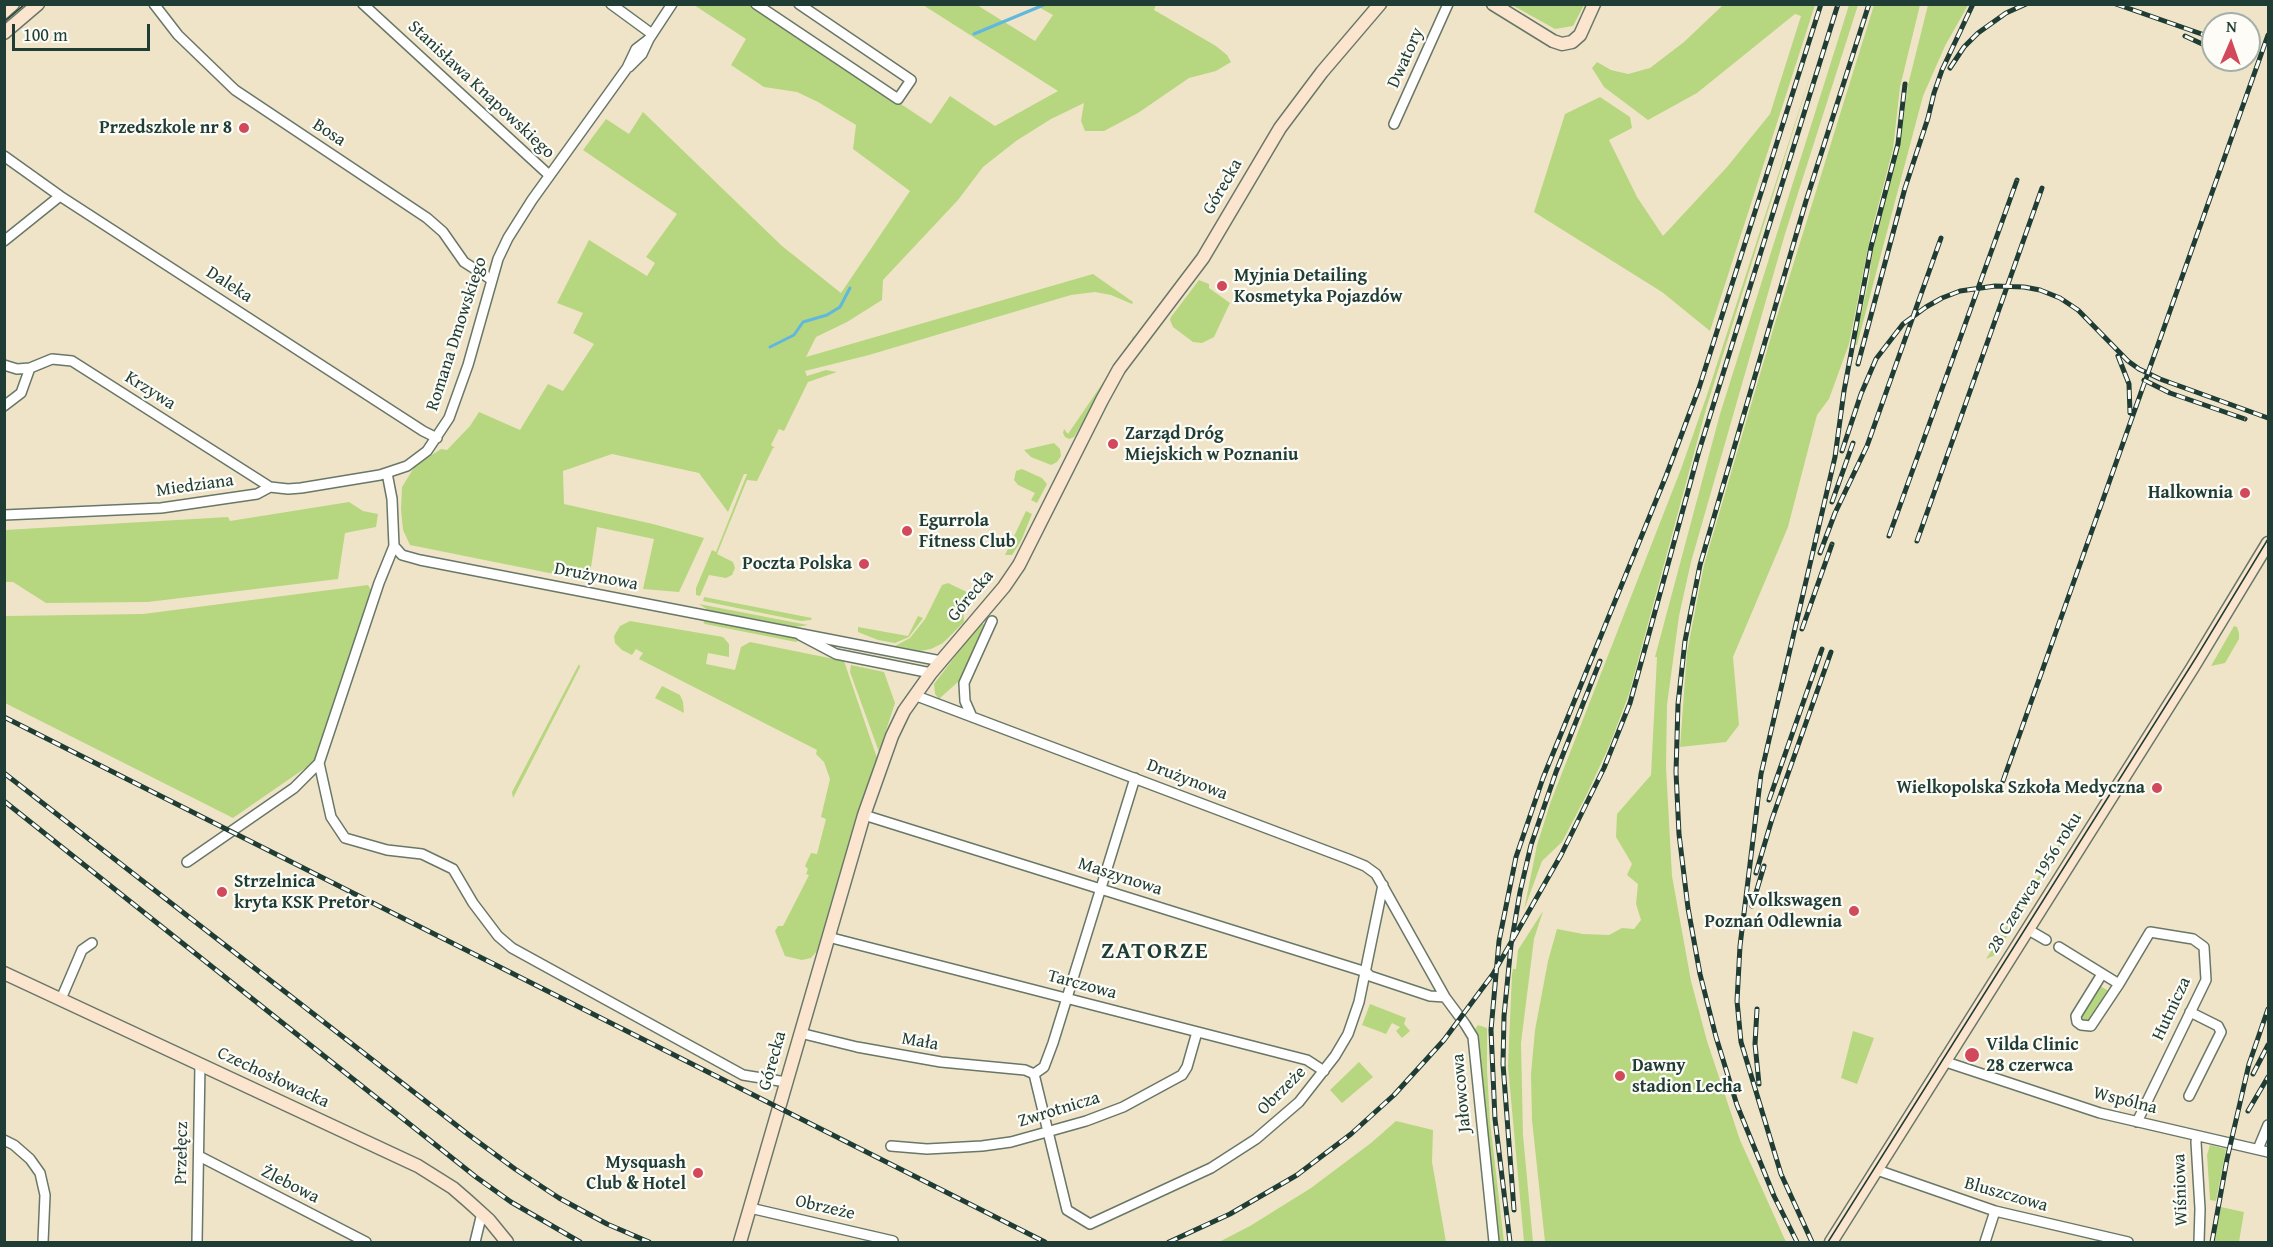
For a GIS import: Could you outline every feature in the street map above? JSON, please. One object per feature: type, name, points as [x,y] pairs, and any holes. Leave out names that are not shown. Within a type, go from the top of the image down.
[{"type":"street","points":[[4,12],[13,4]]},
{"type":"street","points":[[4,33],[38,4]]},
{"type":"street","name":"Bosa","points":[[154,4],[178,35],[244,96],[427,218],[443,232],[464,262],[492,280]]},
{"type":"street","name":"Stanisława Knapowskiego","points":[[363,4],[549,175]]},
{"type":"street","points":[[611,4],[650,37]]},
{"type":"street","name":"Romana Dmowskiego","points":[[387,473],[416,461],[437,438],[456,402],[498,259],[508,238],[549,175],[627,68],[636,49],[650,37],[672,4]]},
{"type":"street","points":[[756,4],[898,99],[911,80],[799,4]]},
{"type":"street","name":"Górecka","points":[[740,1242],[864,815],[897,723],[914,695],[1004,587],[1019,565],[1110,384],[1203,258],[1270,141],[1316,79],[1380,4]]},
{"type":"street","name":"Dwatory","points":[[1394,124],[1448,4]]},
{"type":"street","points":[[1493,4],[1553,41],[1563,44],[1572,42],[1580,35],[1594,4]]},
{"type":"street","name":"Daleka","points":[[4,156],[60,196],[437,438]]},
{"type":"street","points":[[4,241],[60,196]]},
{"type":"street","name":"Krzywa","points":[[4,365],[16,369],[30,368],[52,359],[72,361],[270,487]]},
{"type":"street","points":[[4,406],[21,393],[30,368]]},
{"type":"street","points":[[187,862],[294,788],[319,763],[379,583],[394,546],[392,499],[387,473]]},
{"type":"street","name":"Miedziana","points":[[4,515],[161,508],[257,494],[270,487],[301,488],[387,473]]},
{"type":"street","name":"28 Czerwca 1956 roku","points":[[1831,1242],[2187,677],[2268,543]]},
{"type":"street","name":"Drużynowa","points":[[394,546],[402,555],[420,560],[941,661]]},
{"type":"street","points":[[972,717],[965,700],[964,683],[992,621]]},
{"type":"street","name":"Drużynowa","points":[[795,632],[836,654],[932,673]]},
{"type":"street","name":"Drużynowa","points":[[914,695],[1365,866],[1376,874],[1383,885],[1445,997]]},
{"type":"street","points":[[319,763],[331,817],[345,838],[387,850],[422,854],[453,869],[472,903],[498,936],[513,948],[742,1075],[786,1082]]},
{"type":"street","points":[[1048,1132],[1034,1074],[1044,1067],[1135,778]]},
{"type":"street","name":"Maszynowa","points":[[864,815],[1366,972]]},
{"type":"street","name":"Obrzeże","points":[[1048,1132],[1067,1210],[1090,1224],[1211,1168],[1256,1139],[1299,1102],[1324,1071],[1348,1034],[1366,972],[1383,885]]},
{"type":"street","points":[[2027,929],[2046,940]]},
{"type":"street","name":"Hutnicza","points":[[2119,984],[2150,932],[2193,939],[2204,947],[2206,980],[2137,1122]]},
{"type":"street","name":"Tarczowa","points":[[828,937],[1307,1060],[1324,1071]]},
{"type":"street","points":[[62,999],[82,950],[92,943]]},
{"type":"street","points":[[2059,947],[2119,984],[2091,1026],[2081,1025],[2077,1022],[2076,1016],[2102,974]]},
{"type":"street","points":[[1366,972],[1430,996],[1445,997]]},
{"type":"street","name":"Czechosłowacka","points":[[4,973],[412,1163],[453,1188],[482,1213],[507,1242]]},
{"type":"street","name":"Jałowcowa","points":[[1445,997],[1469,1028],[1475,1044],[1494,1242]]},
{"type":"street","points":[[2189,1096],[2220,1032],[2218,1026],[2190,1012]]},
{"type":"street","name":"Zwrotnicza","points":[[891,1146],[927,1149],[1011,1142],[1123,1107],[1182,1075],[1190,1061],[1197,1032]]},
{"type":"street","name":"Mała","points":[[800,1033],[857,1047],[941,1062],[1026,1070],[1034,1074]]},
{"type":"street","name":"Wspólna","points":[[1943,1061],[2084,1108],[2268,1152]]},
{"type":"street","name":"Przełęcz","points":[[197,1242],[200,1064]]},
{"type":"street","points":[[2258,1149],[2268,1125]]},
{"type":"street","name":"Wiśniowa","points":[[2198,1136],[2196,1142],[2200,1209],[2199,1242]]},
{"type":"street","points":[[4,1140],[14,1145],[40,1173],[45,1195],[44,1242]]},
{"type":"street","name":"Żlebowa","points":[[199,1156],[366,1242]]},
{"type":"street","name":"Bluszczowa","points":[[1876,1170],[1995,1211],[2128,1242]]},
{"type":"street","name":"Obrzeże","points":[[750,1208],[893,1241]]},
{"type":"street","points":[[1985,1242],[1995,1211]]},
{"type":"street","points":[[475,1242],[482,1213]]},
{"type":"green space","points":[[694,5],[752,5],[931,124],[950,96],[995,126],[1058,91],[923,5],[977,5],[1035,41],[1053,15],[1035,5],[1156,5],[1154,10],[1216,46],[1227,55],[1231,62],[1216,71],[1189,78],[1138,113],[1104,131],[1085,131],[1081,121],[1084,103],[1051,119],[1016,141],[983,167],[958,200],[883,280],[882,300],[847,322],[816,337],[806,357],[1093,274],[1133,302],[1132,304],[1111,295],[1095,292],[1071,295],[869,355],[805,371],[807,376],[826,370],[837,372],[808,382],[784,431],[779,429],[771,445],[775,448],[757,481],[747,480],[717,554],[733,562],[735,568],[732,575],[726,578],[709,575],[700,596],[696,595],[696,588],[712,550],[716,552],[747,474],[744,474],[728,512],[699,473],[612,454],[563,471],[564,504],[704,538],[679,592],[643,589],[654,539],[597,527],[589,581],[410,545],[403,530],[402,487],[415,466],[441,449],[447,450],[470,426],[479,412],[520,430],[548,384],[563,391],[594,344],[573,333],[583,313],[557,303],[589,240],[647,276],[655,263],[646,257],[677,214],[583,150],[606,119],[629,134],[643,112],[782,246],[841,293],[910,191],[853,149],[856,125],[797,92],[764,87],[731,65],[746,39]]},
{"type":"green space","points":[[1512,5],[1584,5],[1573,26],[1555,29]]},
{"type":"green space","points":[[1723,5],[1815,5],[1710,331],[1662,292],[1534,212],[1565,114],[1600,97],[1630,117],[1632,128],[1609,140],[1637,197],[1663,236],[1727,167],[1770,114],[1801,16],[1795,14],[1697,93],[1648,120],[1604,87],[1592,68],[1597,62],[1611,70],[1628,74],[1650,68],[1684,42]]},
{"type":"green space","points":[[1849,5],[1858,5],[1785,234],[1691,562],[1679,616],[1667,705],[1666,767],[1672,876],[1691,981],[1707,1041],[1740,1140],[1786,1242],[1545,1242],[1532,1120],[1531,1074],[1535,1030],[1548,961],[1557,929],[1583,934],[1609,935],[1622,928],[1634,929],[1641,920],[1636,904],[1638,884],[1627,875],[1632,864],[1616,837],[1617,814],[1651,775],[1657,657],[1655,657],[1720,414]]},
{"type":"green space","points":[[1874,5],[1920,5],[1900,87],[1893,149],[1871,233],[1849,344],[1829,399],[1817,415],[1788,527],[1733,657],[1739,725],[1726,742],[1680,747],[1687,652],[1704,565],[1775,323]]},
{"type":"green space","points":[[1928,5],[1968,5],[1945,46],[1923,96],[1857,345],[1854,345],[1869,279],[1872,252],[1900,144],[1908,85]]},
{"type":"green space","points":[[1814,64],[1706,409],[1629,694],[1610,744],[1587,794],[1562,842],[1542,861],[1524,910],[1537,845],[1551,801],[1681,469]]},
{"type":"green space","points":[[1199,280],[1209,284],[1209,288],[1230,303],[1214,337],[1202,343],[1193,342],[1173,327],[1170,320]]},
{"type":"green space","points":[[1133,335],[1134,340],[1074,437],[1069,439],[1065,437],[1064,429],[1068,434],[1132,340]]},
{"type":"green space","points":[[1054,443],[1060,449],[1061,456],[1051,465],[1031,457],[1024,450]]},
{"type":"green space","points":[[1022,469],[1042,478],[1047,484],[1037,503],[1031,500],[1035,493],[1018,485],[1014,480],[1016,471]]},
{"type":"green space","points":[[349,502],[363,511],[378,514],[376,527],[345,533],[338,579],[148,602],[46,603],[13,582],[5,582],[5,530],[228,517],[230,521]]},
{"type":"green space","points":[[1026,511],[1032,514],[1021,541],[1012,555],[1005,555]]},
{"type":"green space","points":[[948,583],[969,593],[963,607],[964,622],[943,643],[931,649],[920,651],[895,646],[910,638],[925,619],[942,585]]},
{"type":"green space","points":[[368,585],[372,592],[314,762],[233,818],[5,703],[5,616],[143,614]]},
{"type":"green space","points":[[704,597],[812,618],[801,621],[703,601]]},
{"type":"green space","points":[[699,604],[808,625],[796,627],[708,610]]},
{"type":"green space","points":[[918,616],[923,618],[909,637],[895,643],[878,640],[858,632],[858,627],[908,636]]},
{"type":"green space","points":[[706,620],[797,637],[799,640],[796,642],[705,624],[703,622]]},
{"type":"green space","points":[[630,621],[723,637],[729,644],[729,657],[708,653],[706,664],[735,670],[741,647],[750,642],[844,661],[877,758],[856,817],[817,951],[811,958],[802,960],[785,956],[775,931],[778,926],[783,926],[809,875],[806,874],[808,869],[805,866],[811,853],[817,854],[826,819],[821,817],[830,779],[824,762],[816,754],[817,750],[639,659],[643,653],[636,649],[632,655],[622,650],[615,643],[614,636],[620,626]]},
{"type":"green space","points":[[980,624],[984,624],[984,629],[959,681],[939,699],[935,694],[934,684]]},
{"type":"green space","points":[[2234,626],[2237,627],[2239,639],[2225,663],[2211,666]]},
{"type":"green space","points":[[579,664],[580,667],[513,798],[512,792]]},
{"type":"green space","points":[[851,665],[884,672],[895,703],[879,752],[850,672]]},
{"type":"green space","points":[[662,686],[680,695],[684,713],[655,698]]},
{"type":"green space","points":[[2080,811],[2081,817],[2029,896],[2029,901],[1995,955],[1986,959]]},
{"type":"green space","points":[[1543,911],[1534,939],[1521,1043],[1523,1135],[1533,1242],[1524,1242],[1508,1066],[1512,974],[1513,969],[1516,969],[1518,950]]},
{"type":"green space","points":[[2100,986],[2109,991],[2089,1024],[2080,1019]]},
{"type":"green space","points":[[1370,1004],[1406,1018],[1404,1024],[1410,1031],[1402,1038],[1396,1031],[1400,1027],[1392,1023],[1386,1034],[1362,1025]]},
{"type":"green space","points":[[1478,1025],[1487,1028],[1490,1121],[1504,1242],[1497,1242],[1479,1046],[1475,1029]]},
{"type":"green space","points":[[1853,1031],[1874,1038],[1857,1084],[1841,1078]]},
{"type":"green space","points":[[1359,1062],[1373,1077],[1342,1103],[1330,1090]]},
{"type":"green space","points":[[1396,1121],[1433,1130],[1432,1162],[1446,1242],[1219,1242],[1250,1226],[1311,1188],[1371,1143]]},
{"type":"green space","points":[[2210,1145],[2226,1149],[2216,1201],[2210,1200],[2207,1155]]},
{"type":"green space","points":[[2221,1207],[2244,1212],[2239,1242],[2214,1242]]},
{"type":"waterway","points":[[974,34],[1046,4]]},
{"type":"waterway","points":[[770,347],[794,335],[803,322],[827,315],[840,307],[850,288]]},
{"type":"tram line","points":[[4,22],[25,4]]},
{"type":"tram line","points":[[1828,1242],[2197,656],[2268,539]]},
{"type":"railway","points":[[1510,1242],[1495,1119],[1491,1030],[1499,941],[1516,857],[1543,778],[1666,476],[1699,388],[1821,4]]},
{"type":"railway","points":[[1169,1242],[1230,1214],[1297,1175],[1351,1134],[1394,1095],[1444,1040],[1493,974],[1561,855],[1604,768],[1630,703],[1699,451],[1838,4]]},
{"type":"railway","points":[[1797,1242],[1774,1196],[1737,1105],[1700,974],[1688,908],[1679,834],[1676,772],[1678,704],[1685,641],[1700,565],[1806,201],[1869,4]]},
{"type":"railway","points":[[1858,364],[1905,188],[1934,93],[1942,70],[1973,4]]},
{"type":"railway","points":[[1950,68],[1964,47],[1978,33],[2006,13],[2026,4]]},
{"type":"railway","points":[[2116,4],[2201,34]]},
{"type":"railway","points":[[2003,781],[2268,35]]},
{"type":"railway","points":[[2185,36],[2201,43]]},
{"type":"railway","points":[[1812,1242],[1781,1174],[1741,1042],[1737,1001],[1740,946],[1761,774],[1835,457],[1844,391],[1871,247],[1898,144],[1905,84]]},
{"type":"railway","points":[[1889,536],[2017,180]]},
{"type":"railway","points":[[1917,541],[2042,188]]},
{"type":"railway","points":[[1820,553],[1835,513],[1867,446],[1941,238]]},
{"type":"railway","points":[[1842,451],[1861,394],[1876,359],[1903,324],[1942,298],[1960,291],[1995,286],[2024,287],[2040,290],[2060,298],[2078,310],[2128,361],[2139,369],[2160,379],[2268,418]]},
{"type":"railway","points":[[2118,356],[2129,384],[2130,413]]},
{"type":"railway","points":[[2144,380],[2170,393],[2245,419]]},
{"type":"railway","points":[[1832,502],[1853,443]]},
{"type":"railway","points":[[1802,629],[1832,544]]},
{"type":"railway","points":[[1769,800],[1822,649]]},
{"type":"railway","points":[[1756,873],[1772,819],[1831,652]]},
{"type":"railway","points":[[1514,1210],[1503,1064],[1504,1016],[1511,945],[1531,845],[1556,772],[1600,661]]},
{"type":"railway","points":[[4,717],[1045,1242]]},
{"type":"railway","points":[[4,773],[515,1169],[559,1198],[607,1224],[649,1242]]},
{"type":"railway","points":[[4,801],[476,1177],[511,1202],[580,1242]]},
{"type":"railway","points":[[1752,906],[1764,866]]},
{"type":"railway","points":[[1757,1009],[1755,1044],[1759,1084]]},
{"type":"railway","points":[[2212,1242],[2227,1159],[2249,1064],[2268,1009]]},
{"type":"railway","points":[[2253,1074],[2268,1045]]},
{"type":"railway","points":[[2248,1111],[2268,1077]]},
{"type":"place","name":"Przedszkole nr 8","points":[[244,128]]},
{"type":"place","name":"Myjnia Detailing Kosmetyka Pojazdów","points":[[1222,286]]},
{"type":"place","name":"Zarząd Dróg Miejskich w Poznaniu","points":[[1113,444]]},
{"type":"place","name":"Halkownia","points":[[2245,493]]},
{"type":"place","name":"Egurrola Fitness Club","points":[[907,531]]},
{"type":"place","name":"Poczta Polska","points":[[864,564]]},
{"type":"place","name":"Wielkopolska Szkoła Medyczna","points":[[2157,788]]},
{"type":"place","name":"Strzelnica kryta KSK Pretor","points":[[222,892]]},
{"type":"place","name":"Volkswagen Poznań Odlewnia","points":[[1854,911]]},
{"type":"place","name":"Vilda Clinic 28 czerwca","points":[[1972,1055]]},
{"type":"place","name":"Dawny stadion Lecha","points":[[1620,1076]]},
{"type":"place","name":"Mysquash Club & Hotel","points":[[698,1173]]},
{"type":"district","name":"ZATORZE","points":[[1155,952]]}]
